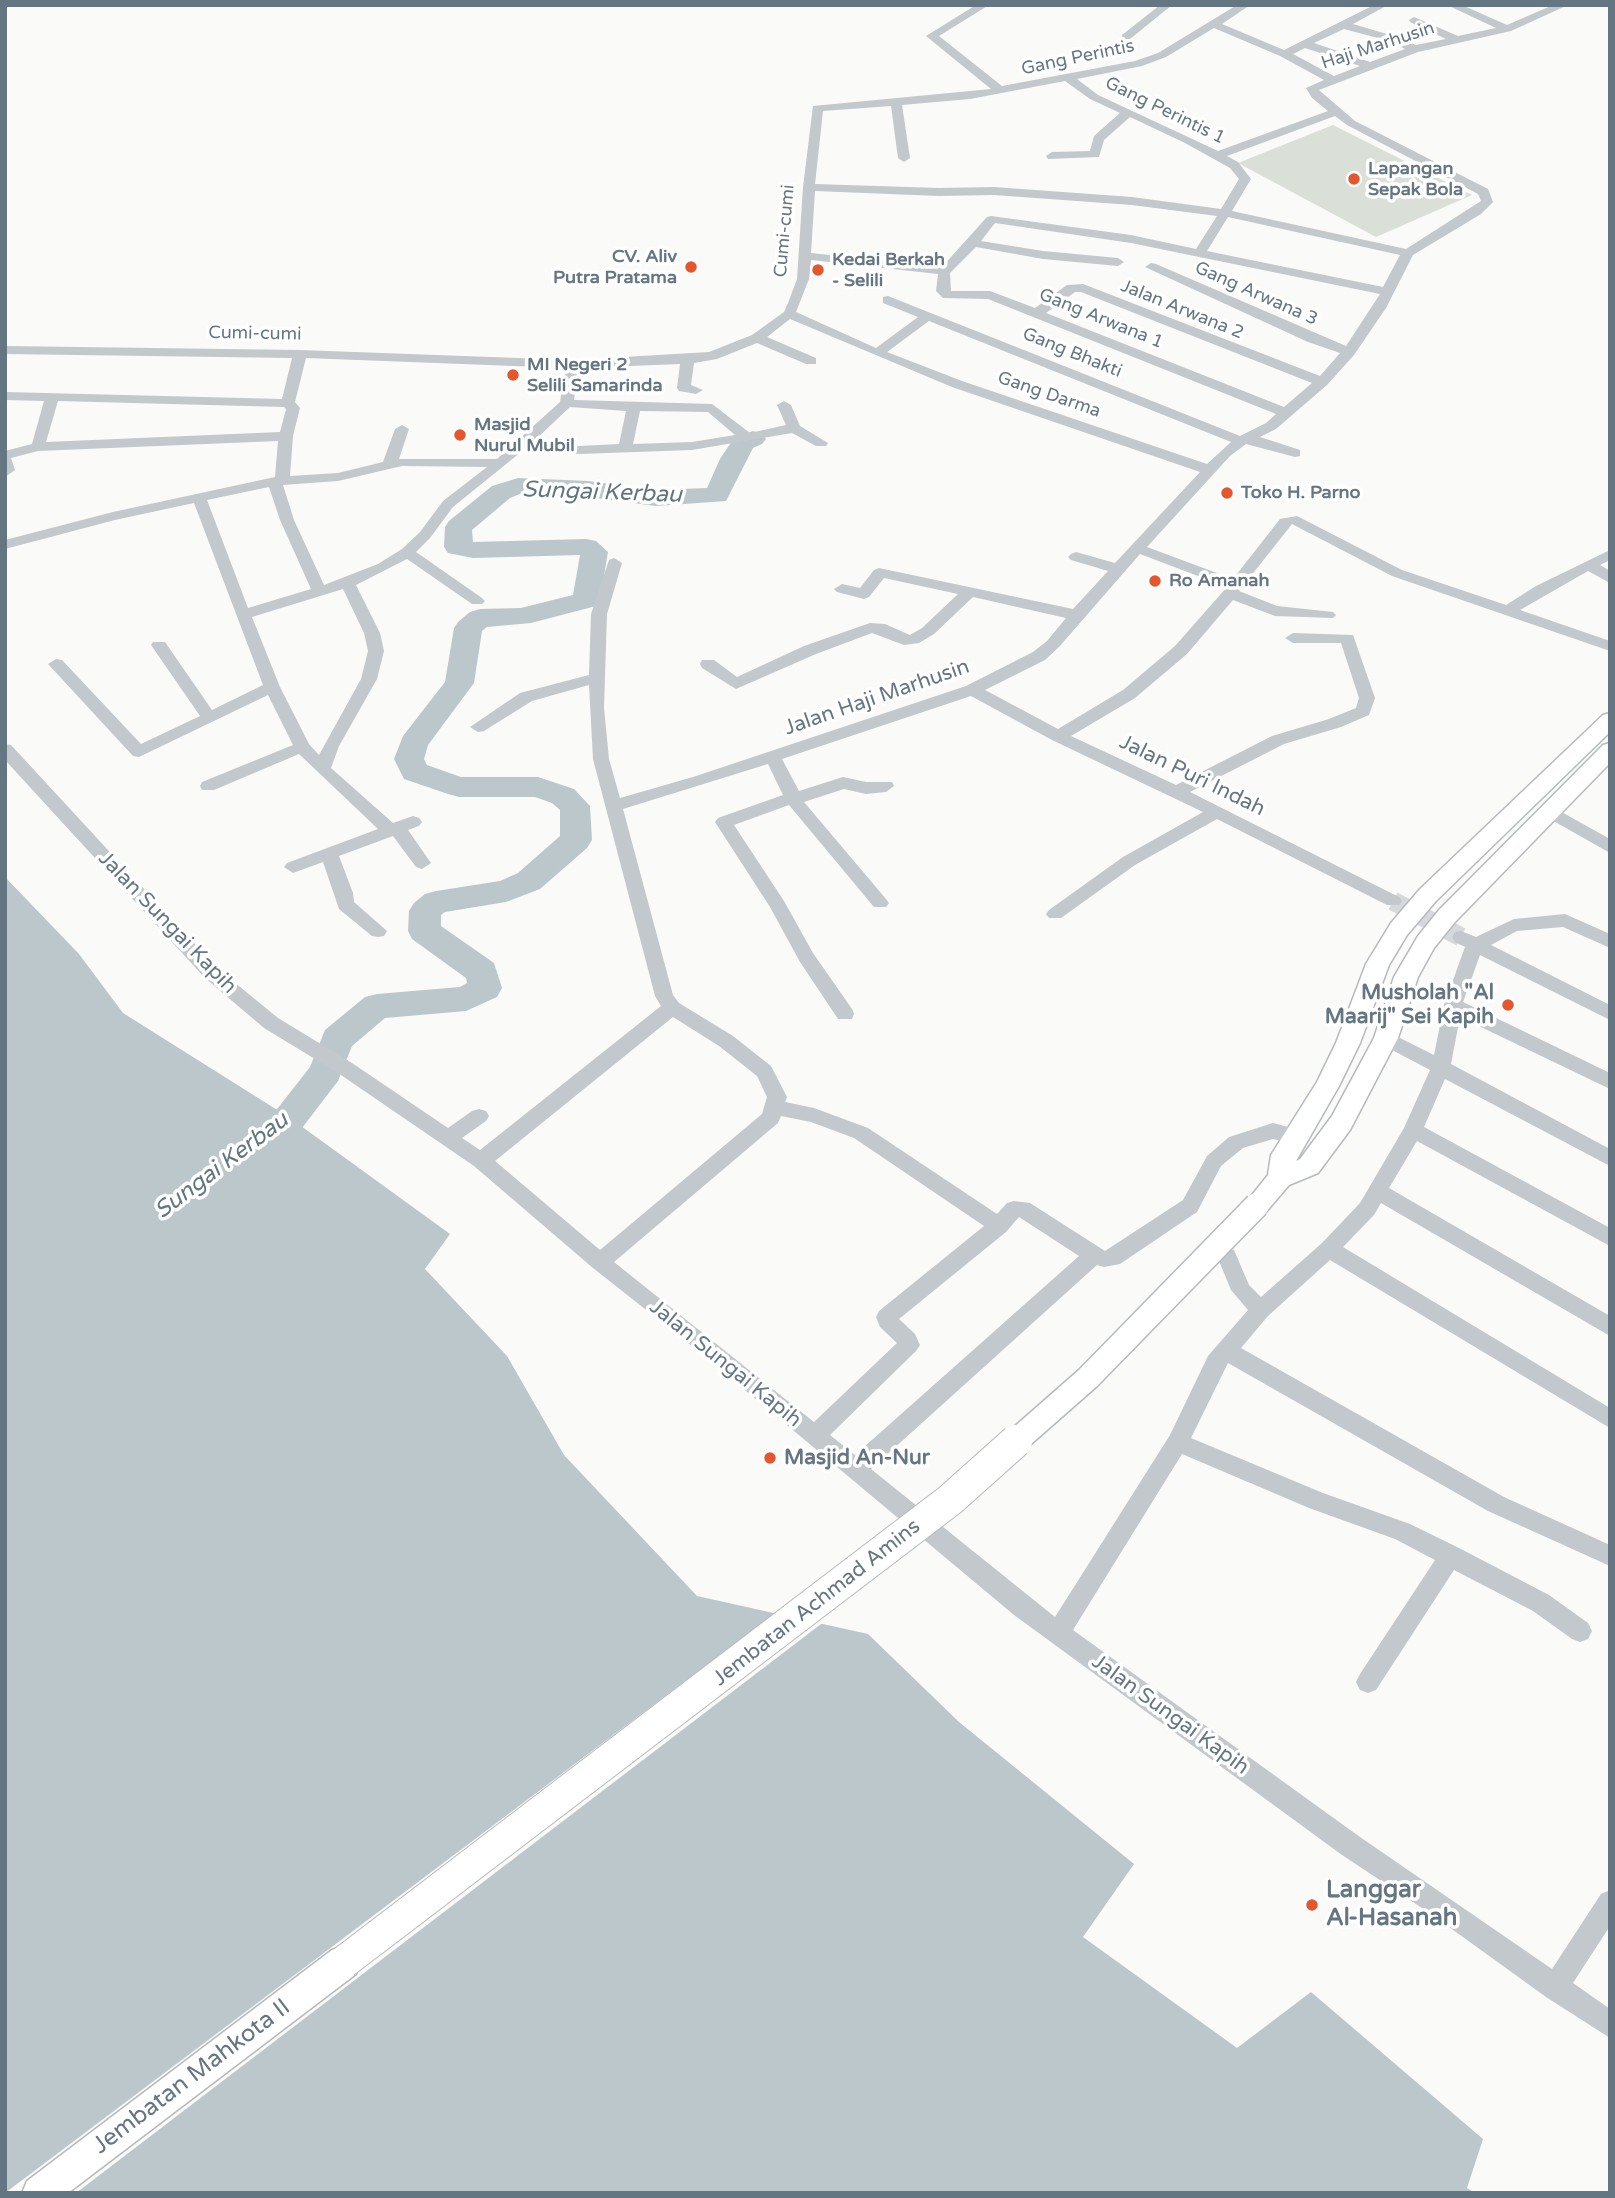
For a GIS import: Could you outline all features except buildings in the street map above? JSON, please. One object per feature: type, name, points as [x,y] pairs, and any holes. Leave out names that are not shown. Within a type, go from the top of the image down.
[{"type":"main road","name":"Jembatan Achmad Amins","points":[[344,1962],[950,1500],[1088,1378],[1257,1205],[1327,1086],[1348,1043],[1378,964],[1399,929],[1428,895],[1610,720]]},
{"type":"main road","points":[[1287,1156],[1309,1166],[1341,1124],[1386,1038],[1406,977],[1426,942],[1447,916],[1610,751]]},
{"type":"main road","name":"Jembatan Mahkota II","points":[[39,2193],[344,1962]]},
{"type":"street","points":[[984,5],[932,36],[1001,91]]},
{"type":"street","points":[[1126,37],[1167,5]]},
{"type":"street","name":"Gang Perintis","points":[[1001,91],[1138,64],[1162,55],[1245,5]]},
{"type":"street","points":[[1284,54],[1383,5]]},
{"type":"street","points":[[1452,5],[1507,29]]},
{"type":"street","name":"Haji Marhusin","points":[[1408,253],[1483,207],[1487,202],[1486,195],[1335,111],[1312,91],[1316,85],[1415,49],[1507,29],[1563,5]]},
{"type":"street","points":[[1414,20],[1457,40]]},
{"type":"street","points":[[1214,25],[1284,54],[1331,79]]},
{"type":"street","points":[[1343,25],[1393,39],[1415,49]]},
{"type":"street","points":[[1305,44],[1371,66]]},
{"type":"street","name":"Gang Perintis 1","points":[[1069,79],[1094,97],[1219,155],[1241,172],[1245,179],[1225,213]]},
{"type":"street","name":"Cumi-cumi","points":[[5,350],[300,354],[572,364],[712,356],[757,338],[789,314],[803,279],[816,109],[1001,91]]},
{"type":"street","points":[[896,103],[904,158]]},
{"type":"street","points":[[1219,155],[1335,111]]},
{"type":"street","points":[[1052,156],[1095,154],[1098,139],[1129,112]]},
{"type":"street","points":[[809,187],[939,192],[994,191],[1132,201],[1225,213],[1408,253],[1349,352],[1322,382],[1286,413]]},
{"type":"street","points":[[1199,254],[1225,213]]},
{"type":"street","name":"Gang Arwana 3","points":[[973,243],[991,220],[997,219],[1131,239],[1387,292]]},
{"type":"street","points":[[805,256],[944,272],[973,243],[1043,255],[1118,262]]},
{"type":"street","name":"Gang Arwana 3","points":[[1151,267],[1313,339],[1349,352]]},
{"type":"street","name":"Gang Arwana 1","points":[[944,272],[943,291],[948,295],[987,294],[1286,413]]},
{"type":"street","name":"Jalan Arwana 2","points":[[1035,314],[1072,288],[1083,288],[1322,382]]},
{"type":"street","name":"Gang Bhakti","points":[[888,300],[1244,439]]},
{"type":"street","name":"Gang Darma","points":[[789,314],[877,353],[1209,470]]},
{"type":"street","points":[[877,353],[928,316]]},
{"type":"street","points":[[757,338],[811,362]]},
{"type":"street","points":[[288,403],[300,354]]},
{"type":"street","points":[[687,359],[684,388],[696,390]]},
{"type":"street","points":[[243,615],[346,583],[383,567],[407,552],[425,535],[448,504],[501,463],[566,402],[572,364]]},
{"type":"street","points":[[5,396],[288,403],[293,408],[278,481],[287,520],[319,591]]},
{"type":"street","points":[[38,447],[52,398]]},
{"type":"street","points":[[566,402],[634,408],[712,408],[747,438]]},
{"type":"street","points":[[784,405],[794,428],[821,443]]},
{"type":"street","points":[[625,449],[634,408]]},
{"type":"street","name":"Jalan Haji Marhusin","points":[[612,806],[699,781],[972,690],[1039,656],[1053,644],[1076,615],[1209,470],[1244,439],[1271,426],[1286,413]]},
{"type":"street","points":[[524,443],[579,450],[692,446],[794,428]]},
{"type":"street","points":[[389,465],[402,429]]},
{"type":"street","points":[[5,472],[8,470],[5,457],[38,447],[286,436]]},
{"type":"street","points":[[1244,439],[1295,453]]},
{"type":"street","points":[[5,545],[113,516],[278,481],[338,477],[414,461],[501,463]]},
{"type":"street","points":[[199,498],[272,687],[302,747],[322,769],[400,827],[422,863]]},
{"type":"street","points":[[1058,736],[1129,694],[1171,659],[1233,589],[1285,522],[1297,520],[1397,573],[1510,609],[1610,646]]},
{"type":"street","points":[[1137,548],[1233,589],[1275,611],[1328,615]]},
{"type":"street","points":[[407,552],[477,601]]},
{"type":"street","points":[[1510,609],[1541,589],[1610,554]]},
{"type":"street","points":[[1076,557],[1119,569]]},
{"type":"street","points":[[600,1262],[734,1151],[771,1118],[776,1107],[774,1085],[764,1071],[726,1041],[672,1008],[664,996],[654,963],[601,758],[596,678],[599,614],[614,563]]},
{"type":"street","points":[[1588,565],[1610,578]]},
{"type":"street","points":[[842,589],[862,594],[879,573],[883,572],[1076,615]]},
{"type":"street","points":[[322,769],[375,663],[376,651],[372,633],[346,583]]},
{"type":"street","points":[[708,664],[738,684],[810,650],[870,628],[881,628],[904,640],[913,640],[928,631],[969,592]]},
{"type":"street","points":[[1175,793],[1278,740],[1335,723],[1363,710],[1367,698],[1348,638],[1293,638]]},
{"type":"street","points":[[159,645],[209,717]]},
{"type":"street","points":[[56,664],[139,752],[272,687]]},
{"type":"street","points":[[478,727],[526,697],[596,678]]},
{"type":"street","name":"Jalan Puri Indah","points":[[972,690],[1058,736],[1393,901]]},
{"type":"street","points":[[208,786],[302,747]]},
{"type":"street","name":"Jalan Sungai Kapih","points":[[5,749],[211,973],[271,1023],[345,1068],[481,1161],[961,1559],[1058,1633],[1351,1846],[1610,2025]]},
{"type":"street","points":[[772,755],[794,797],[880,903]]},
{"type":"street","points":[[845,1014],[806,957],[778,905],[724,822],[843,783],[866,788],[886,786]]},
{"type":"street","points":[[1549,811],[1610,847]]},
{"type":"street","points":[[1055,914],[1129,860],[1217,812]]},
{"type":"street","points":[[293,867],[400,827]]},
{"type":"street","points":[[329,854],[344,893],[345,905],[378,931]]},
{"type":"street","points":[[1468,941],[1514,925],[1565,920],[1610,942]]},
{"type":"street","points":[[1058,1633],[1178,1442],[1216,1362],[1261,1310],[1329,1249],[1367,1209],[1413,1130],[1441,1067],[1468,941]]},
{"type":"street","points":[[1468,941],[1610,1013]]},
{"type":"street","points":[[1453,1005],[1610,1083]]},
{"type":"street","points":[[481,1161],[672,1008]]},
{"type":"street","points":[[1386,1038],[1610,1158]]},
{"type":"street","points":[[776,1107],[814,1115],[861,1133],[999,1226]]},
{"type":"street","points":[[448,1138],[479,1116]]},
{"type":"street","points":[[1413,1130],[1610,1238]]},
{"type":"street","points":[[814,1436],[908,1345],[908,1339],[887,1321],[886,1317],[999,1226],[1014,1209],[1023,1209],[1094,1255],[1104,1259],[1113,1258],[1189,1206],[1214,1161],[1236,1142],[1273,1131],[1287,1156]]},
{"type":"street","points":[[1377,1191],[1610,1327]]},
{"type":"street","points":[[1329,1249],[1610,1419]]},
{"type":"street","points":[[855,1469],[1094,1255]]},
{"type":"street","points":[[1227,1255],[1241,1290],[1261,1310]]},
{"type":"street","points":[[1225,1350],[1496,1504],[1610,1556]]},
{"type":"street","points":[[1178,1442],[1317,1501],[1402,1531],[1541,1603],[1580,1631]]},
{"type":"street","points":[[1368,1682],[1451,1555]]},
{"type":"street","points":[[1555,1988],[1610,1903]]},
{"type":"shaded area","name":"Lapangan Sepak Bola","points":[[1333,125],[1472,195],[1376,237],[1238,163]]},
{"type":"water","points":[[5,877],[79,954],[123,1013],[290,1118],[450,1234],[425,1269],[507,1356],[564,1455],[697,1596],[868,1634],[959,1722],[1134,1864],[1083,1937],[1237,2048],[1311,1992],[1483,2139],[1467,2188],[1475,2193],[5,2193]]},
{"type":"pier","points":[[778,1611],[825,1621],[76,2193],[5,2193]]},
{"type":"waterway","name":"Sungai Kerbau","points":[[251,1147],[290,1118],[326,1072],[337,1039],[377,1006],[466,999],[485,988],[482,972],[424,931],[425,911],[436,902],[506,891],[529,881],[576,840],[575,806],[563,796],[538,787],[459,787],[415,772],[409,759],[414,743],[459,683],[468,628],[480,618],[521,617],[586,600],[594,552],[586,547],[473,550],[458,547],[459,527],[501,492],[518,486],[588,489],[656,498],[717,495],[743,443],[753,439]]},
{"type":"tunnel","points":[[1393,901],[1461,937]]},
{"type":"place","name":"Lapangan Sepak Bola","points":[[1354,179]]},
{"type":"place","name":"CV. Aliv Putra Pratama","points":[[691,267]]},
{"type":"place","name":"Kedai Berkah - Selili","points":[[818,270]]},
{"type":"place","name":"MI Negeri 2 Selili Samarinda","points":[[513,375]]},
{"type":"place","name":"Masjid Nurul Mubil","points":[[460,435]]},
{"type":"place","name":"Toko H. Parno","points":[[1227,493]]},
{"type":"place","name":"Ro Amanah","points":[[1155,581]]},
{"type":"place","name":"Musholah \"Al Maarij\" Sei Kapih","points":[[1508,1005]]},
{"type":"place","name":"Masjid An-Nur","points":[[770,1458]]},
{"type":"place","name":"Langgar Al-Hasanah","points":[[1312,1905]]}]
